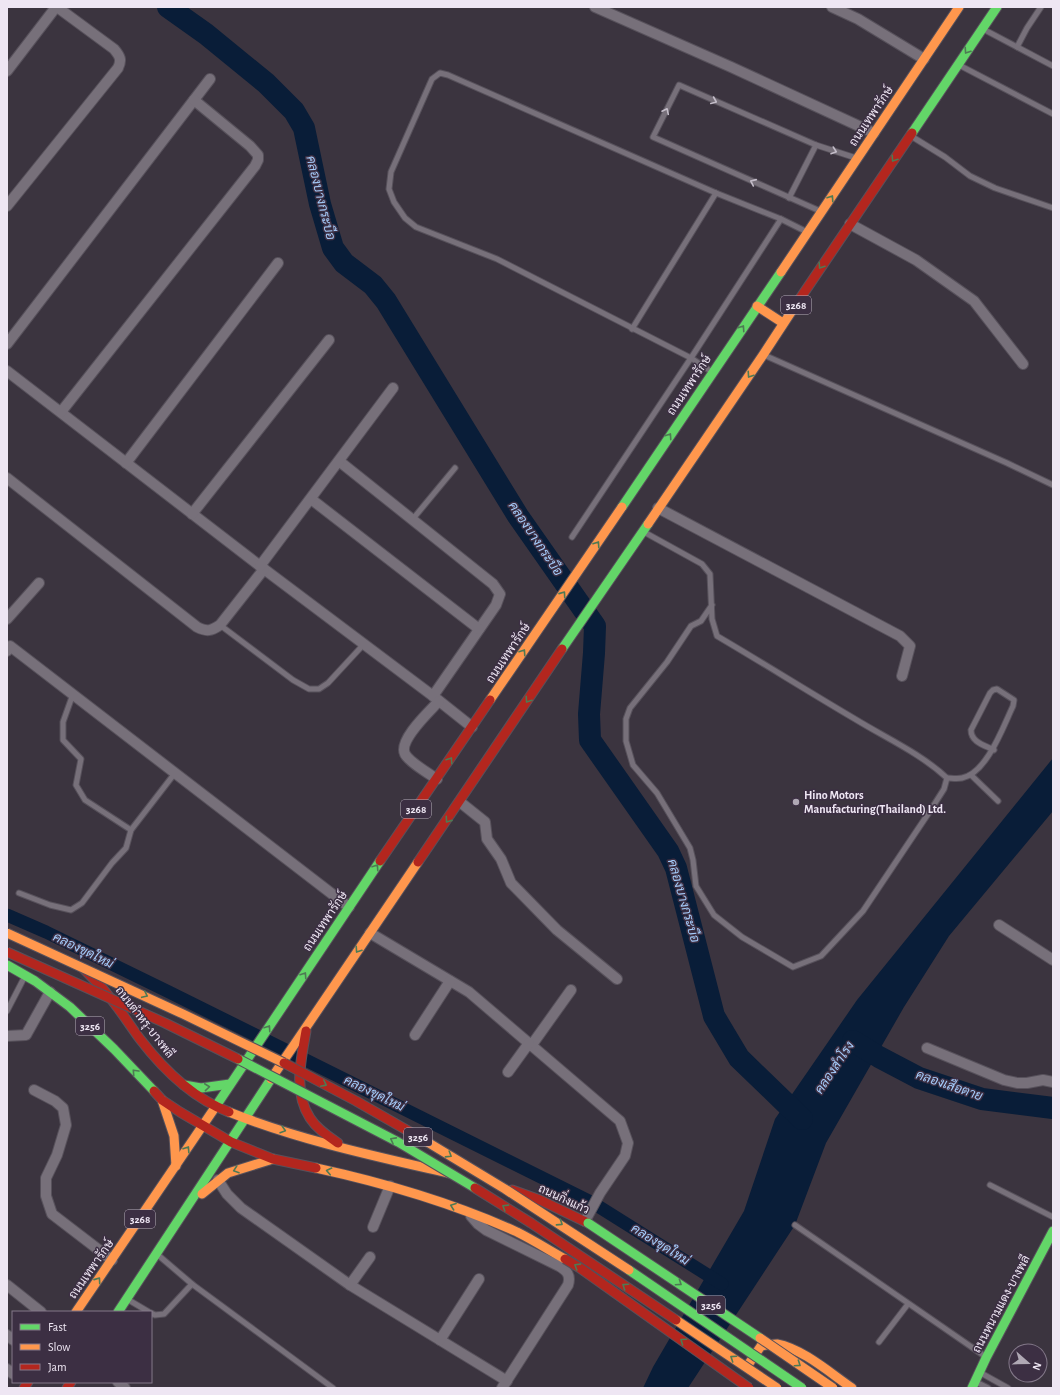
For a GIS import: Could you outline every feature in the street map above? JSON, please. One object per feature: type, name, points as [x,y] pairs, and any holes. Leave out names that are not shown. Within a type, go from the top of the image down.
[{"type":"main road","name":"3268","points":[[119,1311],[306,1026],[460,802],[997,7]]},
{"type":"main road","name":"ถนนเทพารักษ์","points":[[77,1311],[203,1126],[349,907],[808,233],[924,59],[956,8]]},
{"type":"main road","points":[[757,306],[783,323]]},
{"type":"main road","name":"ถนนตำหรุ-บางพลี","points":[[7,925],[57,949],[83,967],[107,993],[140,1039],[164,1068],[196,1095],[215,1107],[246,1119]]},
{"type":"main road","name":"3256","points":[[7,933],[226,1034],[356,1101],[424,1140],[559,1222],[761,1358],[802,1388]]},
{"type":"main road","name":"3256","points":[[7,952],[165,1023],[398,1142],[450,1172],[531,1223],[777,1388]]},
{"type":"main road","name":"3256","points":[[7,965],[25,975],[70,1007],[114,1049],[162,1100],[231,1142],[274,1158],[362,1178],[390,1186],[468,1212],[518,1233],[586,1272],[749,1388]]},
{"type":"main road","points":[[306,1026],[299,1077],[300,1097],[304,1109],[313,1122],[322,1131],[348,1150]]},
{"type":"main road","points":[[184,1085],[201,1088],[230,1084]]},
{"type":"main road","points":[[162,1100],[174,1136],[176,1166]]},
{"type":"main road","name":"ถนนกิ่งแก้ว","points":[[246,1119],[348,1150],[479,1180],[540,1200],[586,1222],[618,1242],[833,1388]]},
{"type":"main road","points":[[185,1209],[228,1173],[274,1158]]},
{"type":"main road","name":"ถนนหนามแดง-บางพลี","points":[[974,1385],[986,1358],[1053,1231]]},
{"type":"main road","points":[[738,1388],[736,1382],[760,1346],[770,1344],[778,1344],[801,1353],[852,1388]]},
{"type":"street","points":[[7,71],[57,7],[114,49],[120,56],[121,63],[7,206]]},
{"type":"street","points":[[595,7],[731,67],[874,133]]},
{"type":"street","points":[[832,7],[858,19],[924,59]]},
{"type":"street","points":[[7,344],[210,79]]},
{"type":"street","points":[[61,412],[258,160],[258,155],[250,146],[194,100]]},
{"type":"street","points":[[850,224],[916,260],[974,301],[1024,364]]},
{"type":"street","points":[[126,463],[278,263]]},
{"type":"street","points":[[192,514],[329,340]]},
{"type":"street","points":[[7,371],[472,727]]},
{"type":"street","points":[[7,478],[197,627],[205,631],[213,630],[220,626],[393,388]]},
{"type":"street","points":[[339,461],[493,584],[500,594],[496,605],[436,698],[409,735],[404,749],[405,755],[411,761],[436,779]]},
{"type":"street","points":[[311,499],[480,629]]},
{"type":"street","points":[[658,508],[900,636],[910,646],[902,676]]},
{"type":"street","points":[[7,619],[38,583]]},
{"type":"street","points":[[8,647],[73,694],[349,907]]},
{"type":"street","points":[[460,802],[485,822],[487,839],[501,859],[511,883],[557,930],[617,979]]},
{"type":"street","points":[[999,925],[1053,960]]},
{"type":"street","points":[[370,933],[469,992],[620,1121],[628,1143],[625,1156],[600,1193],[586,1222]]},
{"type":"street","points":[[415,1034],[450,981]]},
{"type":"street","points":[[508,1072],[572,990]]},
{"type":"street","points":[[7,1036],[26,1035],[50,992]]},
{"type":"street","points":[[927,1048],[1004,1080],[1017,1083],[1043,1080],[1053,1082]]},
{"type":"street","points":[[34,1090],[55,1101],[63,1108],[66,1125],[57,1155],[46,1178],[46,1196],[52,1214],[112,1260]]},
{"type":"street","points":[[218,1180],[227,1194],[241,1208],[350,1285],[440,1340],[505,1384],[568,1285],[569,1277],[565,1269],[486,1230],[474,1220],[468,1212]]},
{"type":"street","points":[[373,1227],[390,1186]]},
{"type":"street","points":[[350,1285],[370,1257]]},
{"type":"street","points":[[440,1340],[479,1279]]},
{"type":"street","points":[[7,1285],[40,1311]]},
{"type":"lane","points":[[1017,47],[1027,28],[1041,7]]},
{"type":"lane","points":[[982,29],[1053,66]]},
{"type":"lane","points":[[958,65],[1053,114]]},
{"type":"lane","points":[[712,372],[691,358],[497,259],[416,227],[405,218],[394,202],[389,188],[391,172],[432,78],[440,73],[491,92],[716,193],[780,219],[808,233]]},
{"type":"lane","points":[[821,212],[653,137],[679,85],[816,144],[857,158]]},
{"type":"lane","points":[[910,135],[945,156],[970,176],[995,188],[1053,208]]},
{"type":"lane","points":[[789,198],[816,144]]},
{"type":"lane","points":[[632,329],[716,193]]},
{"type":"lane","points":[[572,537],[691,358],[780,219]]},
{"type":"lane","points":[[763,355],[1007,463],[1053,485]]},
{"type":"lane","points":[[412,520],[455,468]]},
{"type":"lane","points":[[643,531],[702,564],[710,574],[712,619],[717,636],[919,756],[946,778],[962,778],[970,775],[994,750],[1013,706],[1014,700],[998,689],[993,690],[990,693],[971,730],[973,739],[994,750]]},
{"type":"lane","points":[[712,606],[700,621],[691,626],[666,662],[630,708],[626,719],[626,741],[633,765],[657,793],[690,848],[694,860],[696,886],[714,915],[742,937],[793,967],[821,956],[863,911],[944,789],[946,778]]},
{"type":"lane","points":[[220,626],[293,680],[309,689],[319,689],[328,683],[364,644]]},
{"type":"lane","points":[[73,694],[63,722],[63,740],[80,759],[76,785],[85,800],[131,830]]},
{"type":"lane","points":[[19,893],[71,910],[82,903],[112,863],[126,848],[131,830],[175,773]]},
{"type":"lane","points":[[970,775],[998,801]]},
{"type":"lane","points":[[7,1011],[25,975]]},
{"type":"lane","points":[[990,1185],[1053,1217]]},
{"type":"lane","points":[[795,1225],[986,1358]]},
{"type":"lane","points":[[157,1254],[192,1284],[333,1388]]},
{"type":"lane","points":[[152,1314],[164,1314],[192,1284]]},
{"type":"lane","points":[[127,1299],[147,1311]]},
{"type":"lane","points":[[879,1342],[908,1304]]},
{"type":"lane","points":[[980,1372],[1008,1388]]},
{"type":"lane","points":[[974,1385],[988,1388]]},
{"type":"water","name":"คลองสำโรง","points":[[1053,758],[1053,811],[949,936],[904,1007],[826,1143],[795,1225],[688,1388],[643,1388],[653,1367],[744,1211],[775,1119],[857,1000]]},
{"type":"waterway","name":"คลองบางกระบือ","points":[[168,7],[206,34],[266,83],[294,111],[304,128],[320,204],[333,248],[344,263],[373,285],[386,301],[518,516],[595,626],[589,714],[590,740],[668,851],[676,868],[714,1016],[739,1058],[802,1119]]},
{"type":"waterway","name":"คลองขุดใหม่","points":[[7,915],[46,932],[169,992],[593,1203],[722,1284]]},
{"type":"waterway","name":"คลองเสือตาย","points":[[853,1041],[879,1057],[919,1078],[982,1099],[1053,1108]]},
{"type":"traffic: fast","points":[[912,133],[997,7]]},
{"type":"traffic: fast","points":[[622,507],[781,272]]},
{"type":"traffic: fast","points":[[562,649],[648,524]]},
{"type":"traffic: fast","points":[[216,1106],[380,861]]},
{"type":"traffic: fast","points":[[7,965],[35,981],[70,1007],[114,1049],[154,1091]]},
{"type":"traffic: fast","points":[[238,1059],[398,1142],[475,1188]]},
{"type":"traffic: fast","points":[[119,1311],[271,1079]]},
{"type":"traffic: fast","points":[[184,1085],[201,1088],[230,1084]]},
{"type":"traffic: fast","points":[[588,1223],[760,1338]]},
{"type":"traffic: fast","points":[[972,1388],[986,1358],[1053,1231]]},
{"type":"traffic: fast","points":[[629,1270],[802,1388]]},
{"type":"traffic: slow","points":[[781,272],[959,7]]},
{"type":"traffic: slow","points":[[648,524],[799,300]]},
{"type":"traffic: slow","points":[[757,306],[783,323]]},
{"type":"traffic: slow","points":[[490,700],[622,507]]},
{"type":"traffic: slow","points":[[271,1079],[418,862]]},
{"type":"traffic: slow","points":[[7,933],[183,1014],[284,1063]]},
{"type":"traffic: slow","points":[[162,1100],[174,1136],[176,1166]]},
{"type":"traffic: slow","points":[[77,1311],[216,1106]]},
{"type":"traffic: slow","points":[[229,1112],[255,1122],[310,1139],[365,1154],[448,1173]]},
{"type":"traffic: slow","points":[[424,1140],[505,1189],[629,1270]]},
{"type":"traffic: slow","points":[[202,1194],[228,1173],[273,1159]]},
{"type":"traffic: slow","points":[[316,1168],[393,1187],[468,1212],[517,1232],[565,1259]]},
{"type":"traffic: slow","points":[[676,1320],[777,1388]]},
{"type":"traffic: slow","points":[[760,1338],[833,1388]]},
{"type":"traffic: slow","points":[[748,1365],[761,1346],[777,1344],[806,1356],[852,1388]]},
{"type":"traffic: jam","points":[[799,300],[912,133]]},
{"type":"traffic: jam","points":[[418,862],[562,649]]},
{"type":"traffic: jam","points":[[380,861],[490,700]]},
{"type":"traffic: jam","points":[[7,952],[165,1023],[238,1059]]},
{"type":"traffic: jam","points":[[84,969],[120,1010],[140,1039],[158,1061],[179,1082],[203,1099],[229,1112]]},
{"type":"traffic: jam","points":[[306,1031],[300,1076],[302,1098],[305,1108],[316,1126],[338,1143]]},
{"type":"traffic: jam","points":[[284,1063],[356,1101],[424,1140]]},
{"type":"traffic: jam","points":[[154,1091],[162,1100],[180,1112],[231,1142],[273,1159],[316,1168]]},
{"type":"traffic: jam","points":[[475,1188],[531,1223],[676,1320]]},
{"type":"traffic: jam","points":[[512,1190],[540,1200],[588,1223]]},
{"type":"traffic: jam","points":[[565,1259],[580,1268],[749,1388]]},
{"type":"traffic: jam","points":[[24,1388],[27,1383]]},
{"type":"traffic: jam","points":[[67,1388],[70,1383]]},
{"type":"place","name":"Hino Motors Manufacturing(Thailand) Ltd.","points":[[796,802]]}]
